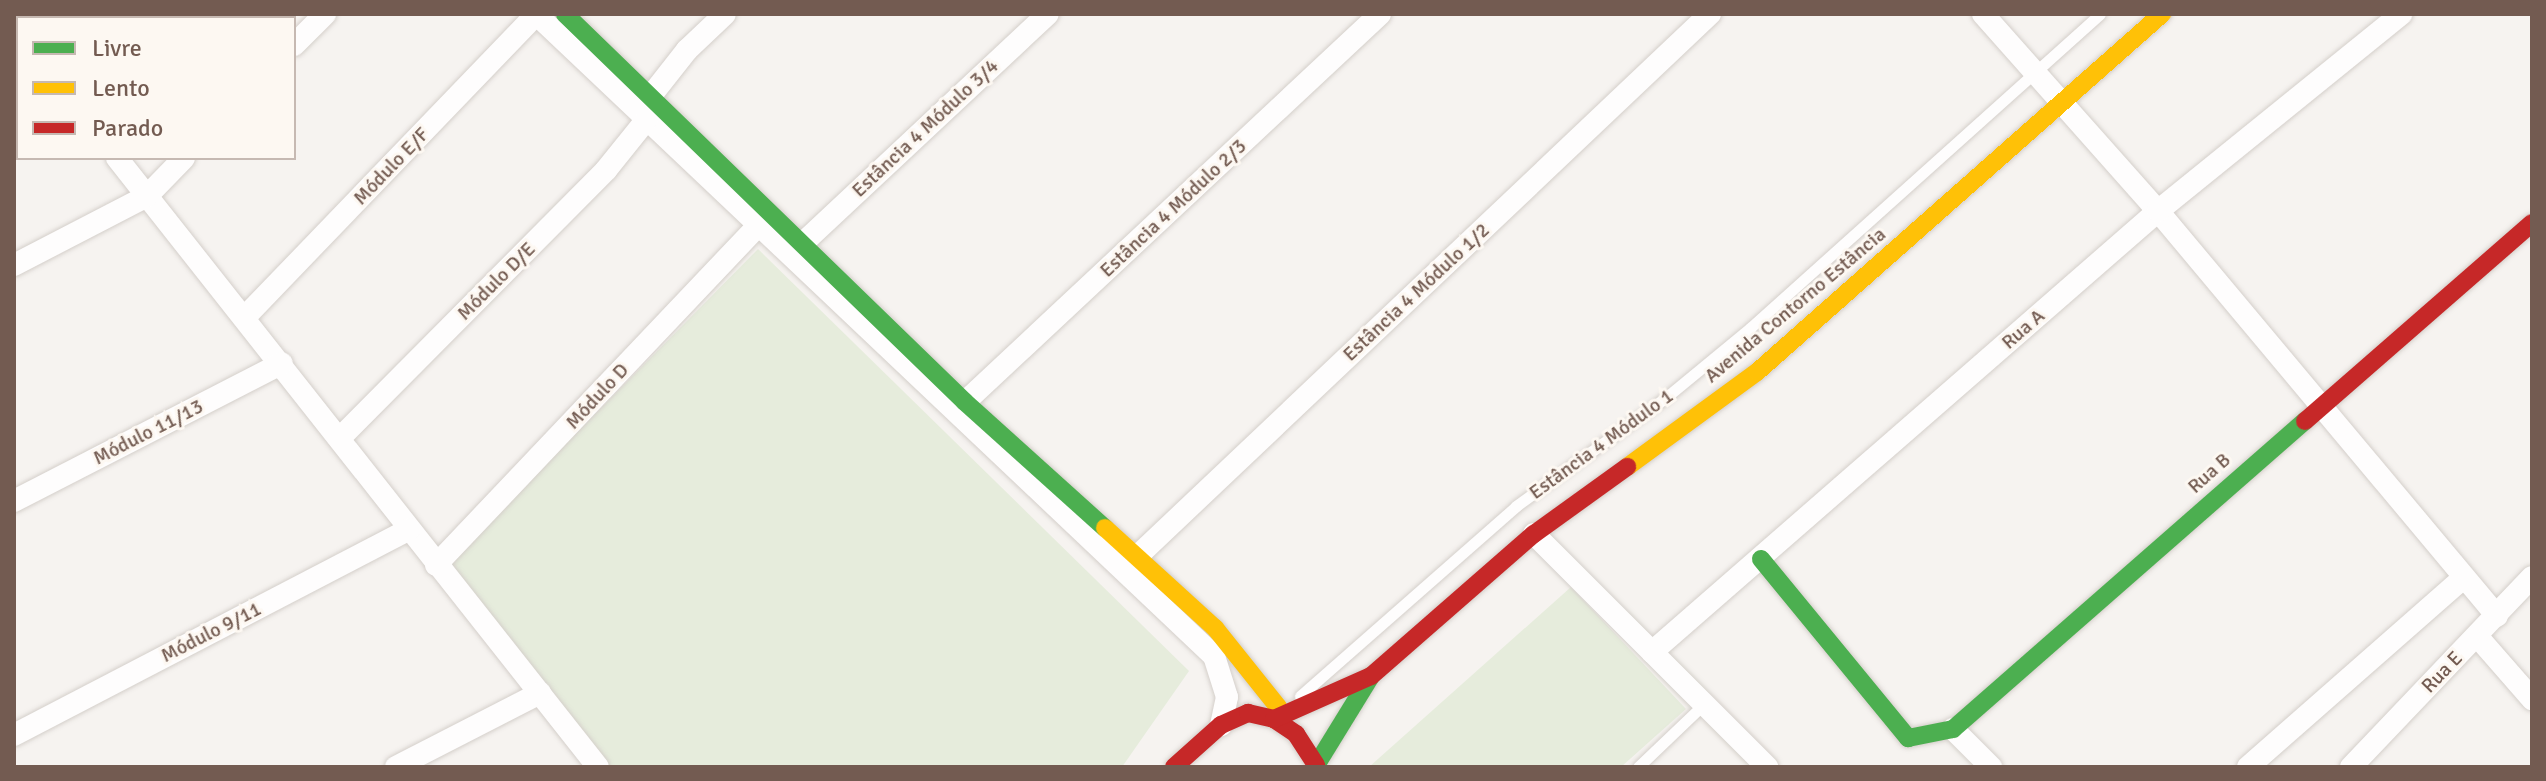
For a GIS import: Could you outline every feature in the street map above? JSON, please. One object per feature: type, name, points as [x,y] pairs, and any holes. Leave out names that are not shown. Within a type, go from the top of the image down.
[{"type":"street","points":[[296,43],[325,14]]},
{"type":"street","points":[[536,14],[803,243],[1130,563],[1214,656],[1227,697],[1221,725]]},
{"type":"street","name":"Módulo E/F","points":[[245,317],[536,14]]},
{"type":"street","points":[[565,14],[757,227],[1130,563],[1215,628],[1278,707],[1274,719],[1296,734],[1315,766]]},
{"type":"street","name":"Módulo D/E","points":[[340,438],[606,170],[687,50],[725,14]]},
{"type":"street","name":"Estância 4 Módulo 3/4","points":[[803,243],[1048,14]]},
{"type":"street","name":"Estância 4 Módulo 2/3","points":[[965,402],[1380,14]]},
{"type":"street","name":"Estância 4 Módulo 1/2","points":[[1130,563],[1710,14]]},
{"type":"street","points":[[1983,14],[2158,211],[2497,616]]},
{"type":"street","name":"Avenida Contorno Estância","points":[[1315,766],[1371,676],[1534,534],[1757,372],[2162,14]]},
{"type":"street","name":"Rua A","points":[[1652,652],[2158,211],[2401,14]]},
{"type":"street","points":[[119,160],[282,363],[436,565],[598,767]]},
{"type":"street","points":[[14,265],[147,196],[182,160]]},
{"type":"street","name":"Rua B","points":[[1953,729],[2320,403],[2532,223]]},
{"type":"street","points":[[757,227],[803,243]]},
{"type":"street","name":"Módulo D","points":[[436,565],[757,227]]},
{"type":"street","name":"Módulo 11/13","points":[[14,501],[282,363]]},
{"type":"street","name":"Módulo 9/11","points":[[14,735],[409,529]]},
{"type":"street","points":[[1534,534],[1767,767]]},
{"type":"street","points":[[1761,559],[1908,738],[1953,729],[1991,767]]},
{"type":"street","name":"Rua E","points":[[2351,767],[2532,577]]},
{"type":"street","points":[[2248,767],[2463,578]]},
{"type":"street","points":[[2477,636],[2532,699]]},
{"type":"street","name":"Avenida Contorno Estância","points":[[1174,767],[1221,725],[1248,713],[1274,719],[1371,676]]},
{"type":"street","points":[[396,767],[540,693]]},
{"type":"lane","name":"Estância 4 Módulo 1","points":[[1274,719],[1516,506],[1664,399],[1750,328],[2100,14]]},
{"type":"lane","points":[[1638,767],[1704,704]]},
{"type":"green space","points":[[758,249],[1189,671],[1122,767],[608,767],[447,564]]},
{"type":"green space","points":[[1571,587],[1686,709],[1621,767],[1369,767]]},
{"type":"traffic: fast","points":[[565,14],[965,402],[1105,528]]},
{"type":"traffic: fast","points":[[1761,559],[1908,738],[1953,729],[2305,421]]},
{"type":"traffic: fast","points":[[1315,767],[1371,676]]},
{"type":"traffic: slow","points":[[1627,467],[1757,372],[2162,14]]},
{"type":"traffic: slow","points":[[1105,528],[1215,628],[1278,707],[1274,719]]},
{"type":"traffic: jam","points":[[2305,421],[2532,223]]},
{"type":"traffic: jam","points":[[1174,767],[1221,725],[1248,713],[1274,719],[1371,676],[1534,534],[1627,467]]},
{"type":"traffic: jam","points":[[1274,719],[1296,734],[1316,765]]}]
